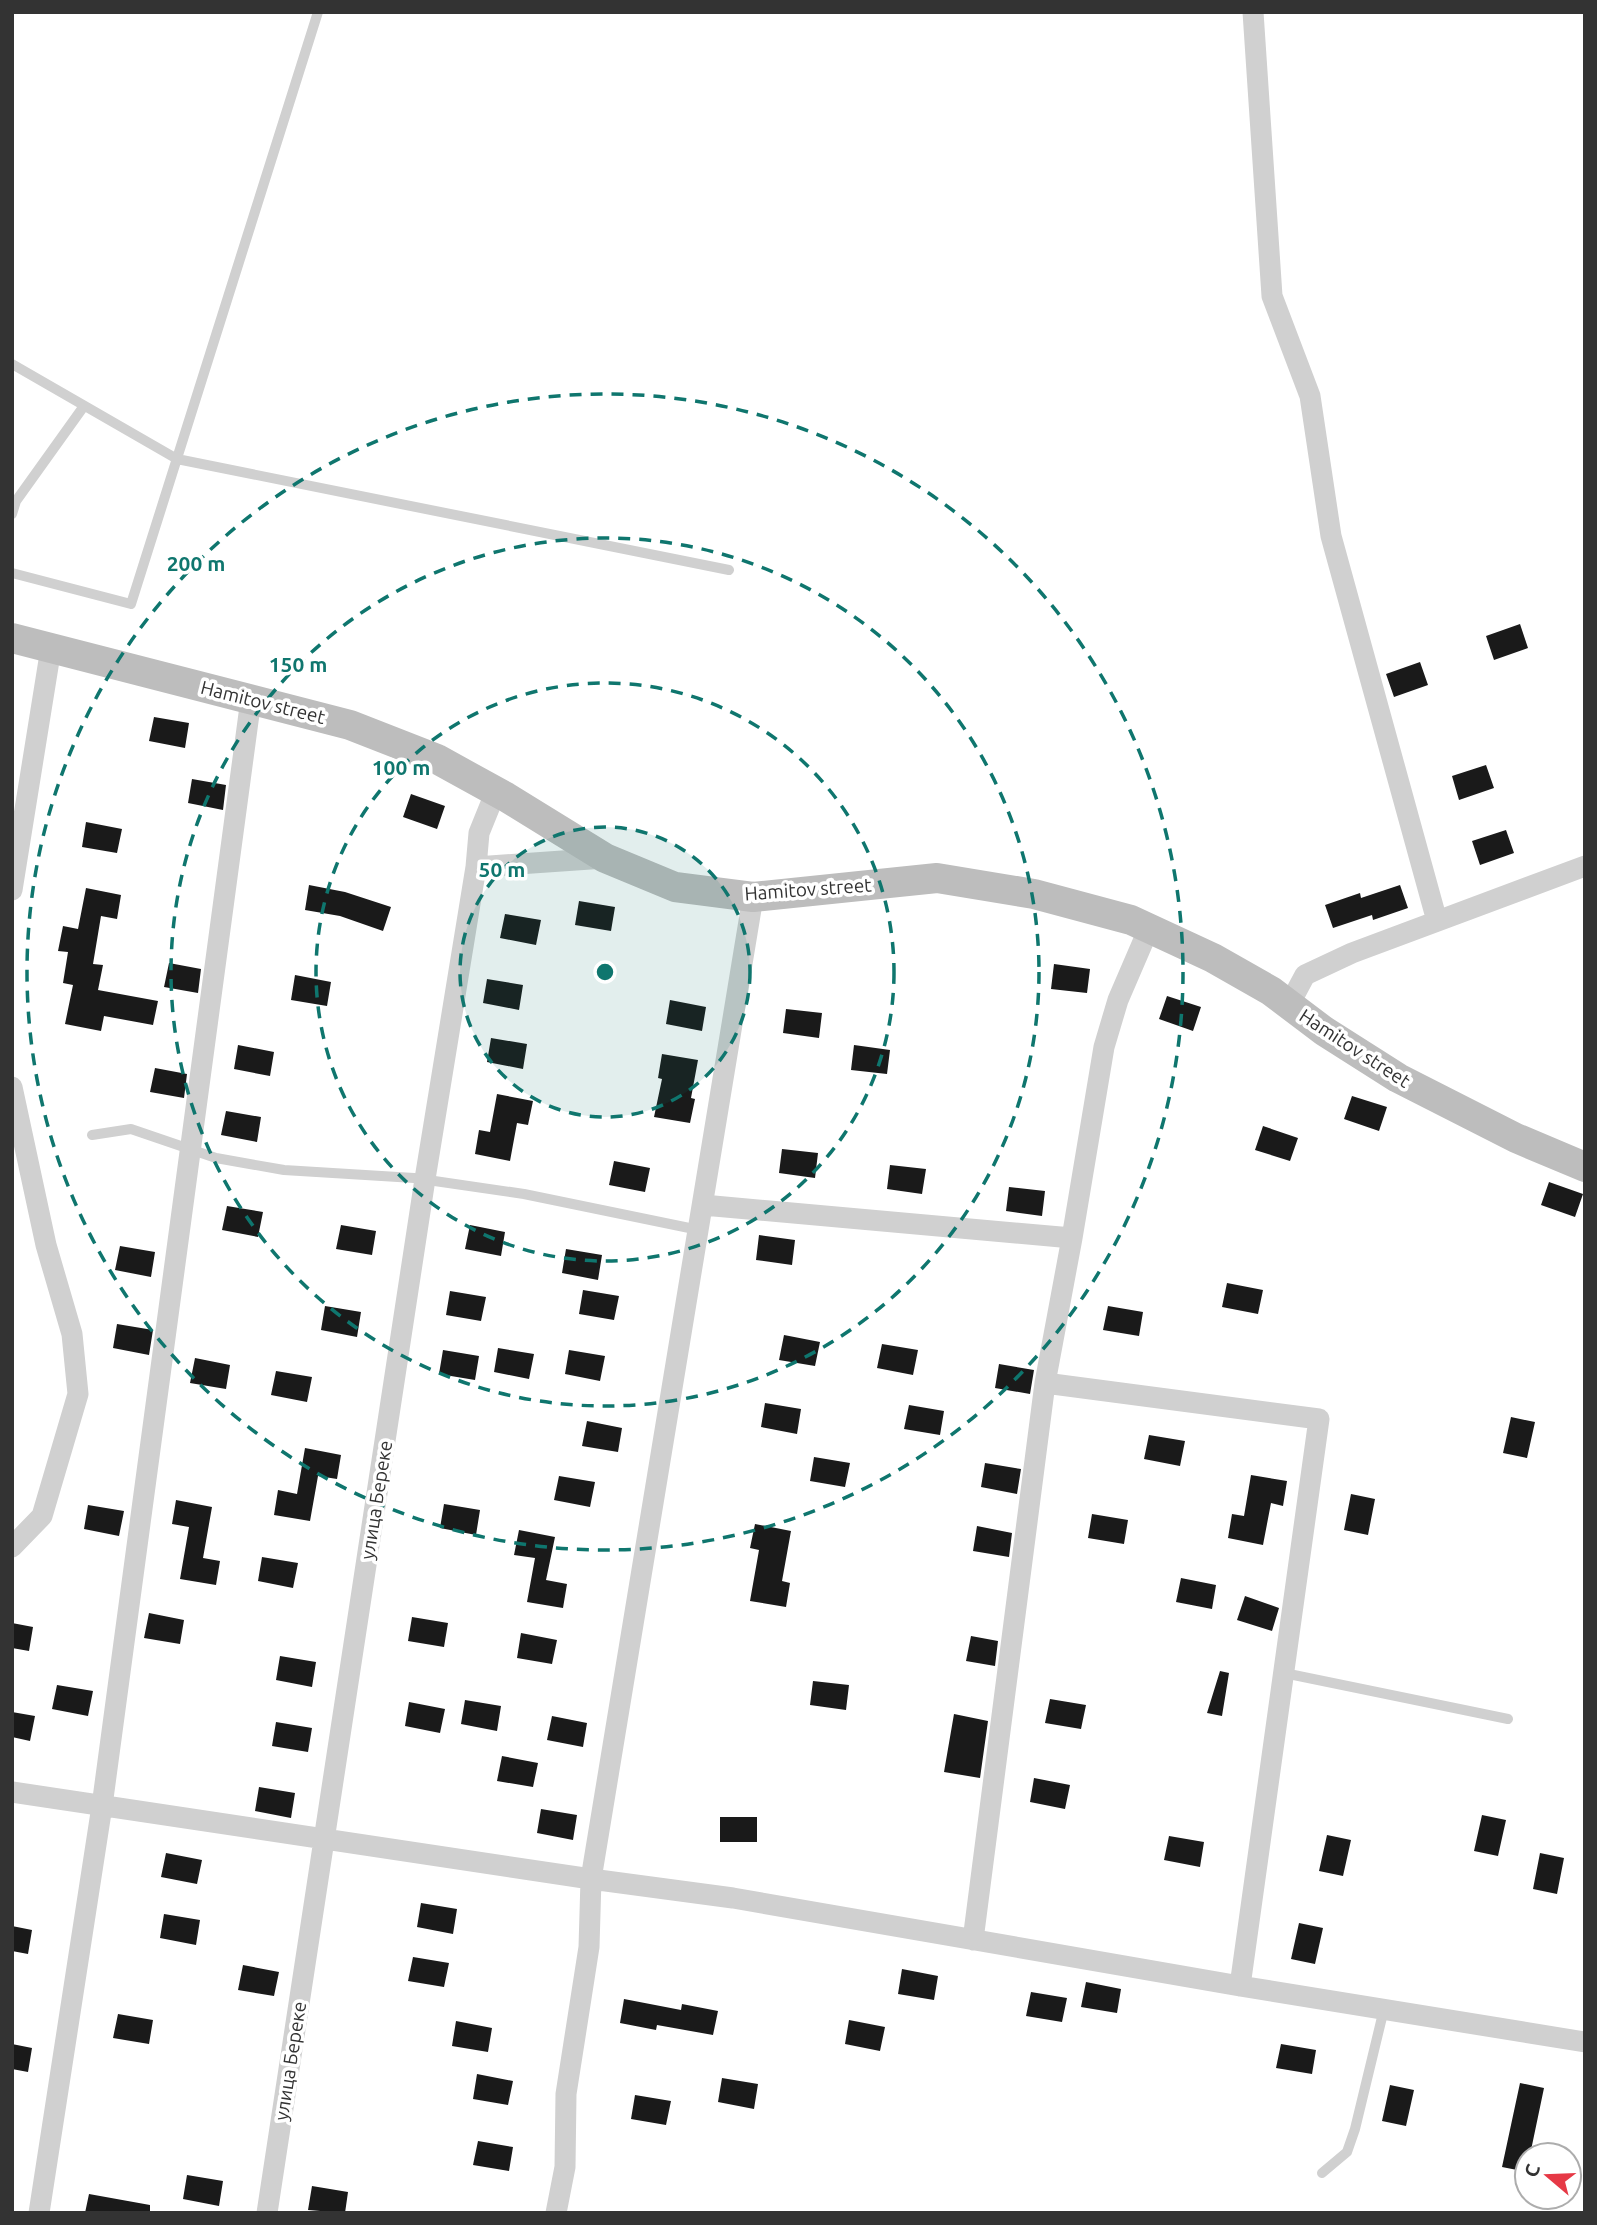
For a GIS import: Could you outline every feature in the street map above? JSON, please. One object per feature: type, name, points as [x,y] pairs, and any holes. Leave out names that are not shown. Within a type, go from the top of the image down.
[{"type":"street","points":[[1253,12],[1272,296],[1310,396],[1331,536],[1437,921]]},
{"type":"street","name":"Hamitov street","points":[[12,638],[350,725],[437,759],[496,791],[605,858],[675,887],[752,897],[937,877],[1034,894],[1130,920],[1213,958],[1271,991],[1324,1031],[1398,1078],[1516,1138],[1585,1167]]},
{"type":"street","points":[[12,890],[51,648]]},
{"type":"street","points":[[39,2213],[102,1805],[251,699]]},
{"type":"street","name":"улица Береке","points":[[267,2213],[479,834],[496,791]]},
{"type":"street","points":[[476,867],[605,858]]},
{"type":"street","points":[[1289,1005],[1305,975],[1352,953],[1585,866]]},
{"type":"street","points":[[556,2213],[565,2167],[566,2094],[589,1947],[591,1880],[752,897]]},
{"type":"street","points":[[973,1940],[1045,1383],[1104,1047],[1118,999],[1149,928]]},
{"type":"street","points":[[12,1087],[46,1245],[72,1334],[78,1394],[41,1516],[12,1547]]},
{"type":"street","points":[[703,1205],[1072,1238]]},
{"type":"street","points":[[1045,1383],[1319,1419],[1240,1986]]},
{"type":"street","points":[[12,1792],[591,1880],[733,1898],[1240,1986],[1585,2042]]},
{"type":"lane","points":[[12,573],[131,604],[318,12]]},
{"type":"lane","points":[[12,364],[177,459],[729,570]]},
{"type":"lane","points":[[12,514],[16,501],[84,406]]},
{"type":"lane","points":[[92,1135],[131,1129],[216,1158],[284,1170],[425,1179],[524,1194],[699,1230]]},
{"type":"lane","points":[[1283,1673],[1508,1719]]},
{"type":"lane","points":[[1322,2174],[1347,2152],[1384,2010]]},
{"type":"building","points":[[1520,624],[1528,648],[1494,660],[1486,636]]},
{"type":"building","points":[[1420,662],[1428,685],[1394,697],[1386,674]]},
{"type":"building","points":[[154,717],[189,723],[185,748],[149,741]]},
{"type":"building","points":[[1486,765],[1494,788],[1459,800],[1452,776]]},
{"type":"building","points":[[192,779],[226,785],[223,810],[188,803]]},
{"type":"building","points":[[411,794],[445,806],[437,829],[403,817]]},
{"type":"building","points":[[86,822],[122,829],[117,853],[82,847]]},
{"type":"building","points":[[1506,830],[1514,853],[1480,865],[1472,841]]},
{"type":"building","points":[[309,885],[345,892],[391,907],[383,931],[340,916],[305,910]]},
{"type":"building","points":[[1400,885],[1408,908],[1373,920],[1372,915],[1333,928],[1325,905],[1360,893],[1361,898]]},
{"type":"building","points":[[86,888],[121,895],[117,919],[101,916],[93,964],[103,965],[98,990],[158,1001],[153,1025],[104,1016],[101,1031],[65,1024],[73,985],[63,983],[68,952],[58,951],[63,926],[78,929]]},
{"type":"building","points":[[579,901],[615,907],[611,931],[575,925]]},
{"type":"building","points":[[505,914],[541,920],[536,945],[500,938]]},
{"type":"building","points":[[169,963],[201,969],[198,993],[164,987]]},
{"type":"building","points":[[1054,964],[1090,969],[1087,993],[1051,989]]},
{"type":"building","points":[[295,975],[331,982],[327,1006],[291,1000]]},
{"type":"building","points":[[487,979],[523,985],[519,1010],[483,1003]]},
{"type":"building","points":[[1167,996],[1201,1007],[1193,1031],[1159,1019]]},
{"type":"building","points":[[670,1000],[706,1007],[702,1031],[666,1024]]},
{"type":"building","points":[[786,1009],[822,1013],[819,1038],[783,1033]]},
{"type":"building","points":[[491,1038],[527,1044],[523,1069],[487,1062]]},
{"type":"building","points":[[238,1045],[274,1052],[270,1076],[234,1069]]},
{"type":"building","points":[[854,1045],[890,1050],[887,1074],[851,1070]]},
{"type":"building","points":[[662,1054],[698,1060],[691,1098],[695,1099],[690,1123],[654,1117],[662,1079],[658,1078]]},
{"type":"building","points":[[155,1068],[187,1074],[184,1098],[150,1092]]},
{"type":"building","points":[[497,1094],[533,1101],[528,1125],[517,1123],[510,1161],[475,1154],[479,1130],[490,1132]]},
{"type":"building","points":[[1352,1096],[1387,1107],[1379,1131],[1344,1119]]},
{"type":"building","points":[[226,1111],[261,1117],[257,1142],[221,1135]]},
{"type":"building","points":[[1263,1126],[1298,1138],[1290,1161],[1255,1150]]},
{"type":"building","points":[[782,1149],[818,1153],[815,1178],[779,1173]]},
{"type":"building","points":[[614,1161],[650,1168],[645,1192],[609,1185]]},
{"type":"building","points":[[890,1165],[926,1169],[922,1194],[887,1189]]},
{"type":"building","points":[[1549,1182],[1583,1194],[1575,1217],[1541,1205]]},
{"type":"building","points":[[1009,1187],[1045,1191],[1042,1216],[1006,1211]]},
{"type":"building","points":[[227,1206],[263,1212],[258,1237],[222,1230]]},
{"type":"building","points":[[341,1225],[376,1231],[372,1255],[336,1249]]},
{"type":"building","points":[[470,1225],[505,1232],[501,1256],[465,1249]]},
{"type":"building","points":[[759,1235],[795,1240],[792,1265],[756,1260]]},
{"type":"building","points":[[120,1246],[155,1252],[151,1277],[115,1270]]},
{"type":"building","points":[[566,1249],[602,1255],[598,1280],[562,1273]]},
{"type":"building","points":[[1227,1283],[1263,1290],[1258,1314],[1222,1307]]},
{"type":"building","points":[[583,1290],[619,1296],[614,1320],[579,1314]]},
{"type":"building","points":[[450,1291],[486,1297],[481,1321],[446,1315]]},
{"type":"building","points":[[325,1306],[361,1312],[357,1337],[321,1330]]},
{"type":"building","points":[[1108,1306],[1143,1312],[1139,1336],[1103,1330]]},
{"type":"building","points":[[117,1324],[153,1330],[149,1355],[113,1348]]},
{"type":"building","points":[[784,1335],[820,1342],[815,1366],[779,1360]]},
{"type":"building","points":[[882,1344],[918,1350],[913,1375],[877,1368]]},
{"type":"building","points":[[498,1348],[534,1354],[529,1379],[494,1372]]},
{"type":"building","points":[[443,1350],[479,1356],[475,1380],[439,1374]]},
{"type":"building","points":[[569,1350],[605,1356],[600,1381],[565,1374]]},
{"type":"building","points":[[195,1358],[230,1365],[226,1389],[190,1383]]},
{"type":"building","points":[[999,1364],[1034,1370],[1030,1394],[995,1388]]},
{"type":"building","points":[[276,1371],[312,1377],[307,1402],[271,1395]]},
{"type":"building","points":[[765,1403],[801,1409],[797,1434],[761,1427]]},
{"type":"building","points":[[909,1405],[944,1411],[940,1435],[904,1429]]},
{"type":"building","points":[[1511,1417],[1535,1422],[1527,1458],[1503,1453]]},
{"type":"building","points":[[587,1421],[622,1428],[618,1452],[582,1446]]},
{"type":"building","points":[[1149,1435],[1185,1441],[1180,1466],[1144,1459]]},
{"type":"building","points":[[305,1448],[341,1455],[337,1479],[318,1476],[310,1521],[274,1515],[278,1490],[297,1494]]},
{"type":"building","points":[[814,1457],[850,1463],[845,1487],[810,1481]]},
{"type":"building","points":[[985,1463],[1021,1469],[1017,1494],[981,1487]]},
{"type":"building","points":[[1251,1475],[1287,1481],[1283,1506],[1271,1503],[1263,1545],[1228,1538],[1232,1514],[1244,1516]]},
{"type":"building","points":[[559,1476],[595,1482],[590,1507],[554,1500]]},
{"type":"building","points":[[1351,1494],[1375,1499],[1368,1535],[1344,1530]]},
{"type":"building","points":[[176,1500],[212,1507],[203,1558],[220,1561],[216,1585],[180,1579],[189,1527],[172,1524]]},
{"type":"building","points":[[444,1504],[480,1510],[476,1535],[440,1528]]},
{"type":"building","points":[[88,1505],[124,1511],[119,1536],[84,1529]]},
{"type":"building","points":[[1092,1514],[1128,1520],[1124,1544],[1088,1538]]},
{"type":"building","points":[[755,1524],[791,1531],[782,1581],[790,1583],[786,1607],[750,1601],[759,1550],[750,1548]]},
{"type":"building","points":[[977,1526],[1012,1533],[1009,1557],[973,1551]]},
{"type":"building","points":[[519,1530],[555,1537],[546,1580],[567,1584],[563,1608],[527,1602],[535,1558],[514,1555]]},
{"type":"building","points":[[262,1557],[298,1563],[293,1588],[258,1581]]},
{"type":"building","points":[[1181,1578],[1216,1585],[1212,1609],[1176,1602]]},
{"type":"building","points":[[1245,1596],[1279,1608],[1272,1631],[1237,1620]]},
{"type":"building","points":[[149,1613],[184,1620],[180,1644],[144,1638]]},
{"type":"building","points":[[412,1617],[448,1623],[444,1647],[408,1641]]},
{"type":"building","points":[[12,1623],[33,1627],[29,1651],[12,1648]]},
{"type":"building","points":[[521,1633],[557,1640],[552,1664],[517,1658]]},
{"type":"building","points":[[971,1636],[998,1641],[995,1666],[966,1661]]},
{"type":"building","points":[[280,1656],[316,1662],[312,1687],[276,1680]]},
{"type":"building","points":[[1220,1671],[1229,1673],[1222,1716],[1207,1713]]},
{"type":"building","points":[[813,1681],[849,1685],[846,1710],[810,1705]]},
{"type":"building","points":[[57,1685],[93,1691],[88,1716],[52,1709]]},
{"type":"building","points":[[1050,1699],[1086,1705],[1081,1729],[1045,1723]]},
{"type":"building","points":[[465,1700],[501,1706],[497,1731],[461,1724]]},
{"type":"building","points":[[409,1702],[445,1709],[440,1733],[405,1726]]},
{"type":"building","points":[[12,1712],[35,1716],[30,1741],[12,1737]]},
{"type":"building","points":[[954,1714],[988,1721],[980,1778],[944,1772]]},
{"type":"building","points":[[552,1716],[587,1723],[583,1747],[547,1740]]},
{"type":"building","points":[[276,1722],[312,1728],[308,1752],[272,1746]]},
{"type":"building","points":[[502,1756],[538,1763],[533,1787],[497,1781]]},
{"type":"building","points":[[1034,1778],[1070,1785],[1065,1809],[1030,1802]]},
{"type":"building","points":[[259,1787],[295,1793],[291,1818],[255,1811]]},
{"type":"building","points":[[541,1809],[577,1815],[573,1840],[537,1833]]},
{"type":"building","points":[[1482,1815],[1506,1820],[1498,1856],[1474,1851]]},
{"type":"building","points":[[720,1817],[757,1817],[757,1842],[720,1842]]},
{"type":"building","points":[[1327,1835],[1351,1840],[1343,1876],[1319,1871]]},
{"type":"building","points":[[1169,1836],[1204,1842],[1200,1867],[1164,1860]]},
{"type":"building","points":[[166,1853],[202,1860],[197,1884],[161,1877]]},
{"type":"building","points":[[1540,1853],[1564,1858],[1557,1894],[1533,1889]]},
{"type":"building","points":[[421,1903],[457,1909],[453,1934],[417,1927]]},
{"type":"building","points":[[164,1914],[200,1920],[196,1945],[160,1938]]},
{"type":"building","points":[[1299,1923],[1323,1928],[1315,1964],[1291,1959]]},
{"type":"building","points":[[12,1926],[32,1930],[28,1954],[12,1951]]},
{"type":"building","points":[[413,1957],[449,1963],[444,1987],[408,1981]]},
{"type":"building","points":[[243,1965],[279,1972],[274,1996],[238,1990]]},
{"type":"building","points":[[902,1969],[938,1976],[934,2000],[898,1994]]},
{"type":"building","points":[[1086,1982],[1121,1989],[1117,2013],[1081,2007]]},
{"type":"building","points":[[1031,1992],[1067,1998],[1062,2022],[1026,2016]]},
{"type":"building","points":[[624,1999],[681,2010],[682,2004],[718,2011],[713,2035],[657,2025],[656,2030],[620,2023]]},
{"type":"building","points":[[118,2014],[153,2020],[149,2044],[113,2038]]},
{"type":"building","points":[[849,2020],[885,2027],[880,2051],[845,2044]]},
{"type":"building","points":[[456,2021],[492,2028],[488,2052],[452,2046]]},
{"type":"building","points":[[12,2044],[32,2048],[28,2072],[12,2069]]},
{"type":"building","points":[[1281,2044],[1316,2050],[1312,2074],[1276,2068]]},
{"type":"building","points":[[477,2074],[513,2081],[508,2105],[473,2099]]},
{"type":"building","points":[[722,2078],[758,2084],[754,2109],[718,2102]]},
{"type":"building","points":[[1520,2083],[1544,2088],[1533,2141],[1513,2141],[1513,2169],[1502,2167]]},
{"type":"building","points":[[1390,2085],[1414,2090],[1406,2126],[1382,2121]]},
{"type":"building","points":[[635,2095],[671,2101],[666,2125],[631,2119]]},
{"type":"building","points":[[478,2141],[513,2147],[509,2171],[473,2165]]},
{"type":"building","points":[[187,2175],[223,2181],[219,2206],[183,2199]]},
{"type":"building","points":[[312,2186],[348,2192],[345,2213],[308,2210]]},
{"type":"building","points":[[89,2194],[150,2205],[150,2213],[85,2213]]}]
